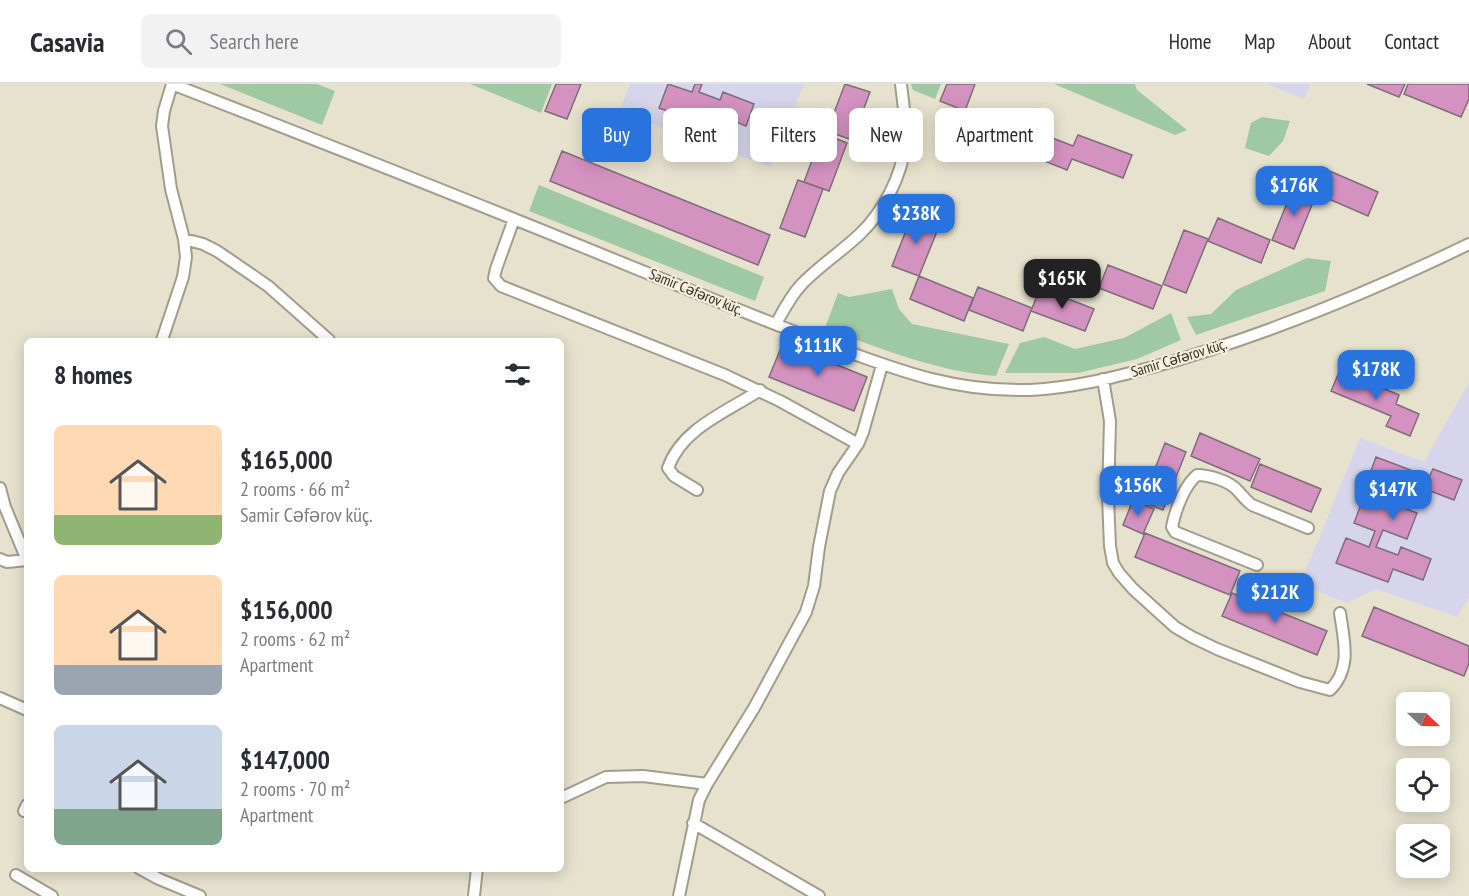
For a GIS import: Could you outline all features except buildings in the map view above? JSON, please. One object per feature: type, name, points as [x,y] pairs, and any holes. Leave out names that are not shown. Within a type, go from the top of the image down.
[{"type":"street","name":"Samir Cəfərov küç.","points":[[172,84],[406,174],[882,365],[928,380],[976,388],[1031,390],[1066,387],[1103,380],[1226,345],[1291,321],[1469,244]]},
{"type":"street","points":[[163,338],[183,277],[186,256],[171,189],[162,126],[172,84]]},
{"type":"street","points":[[776,324],[789,299],[801,285],[860,234],[876,215],[890,192],[902,161],[905,143],[901,84]]},
{"type":"street","points":[[514,219],[496,268],[495,278],[501,286],[760,390],[858,444]]},
{"type":"street","points":[[184,239],[203,244],[268,286],[327,338]]},
{"type":"street","points":[[679,896],[699,800],[754,708],[806,612],[814,586],[830,491],[838,473],[858,444],[870,414],[882,365]]},
{"type":"street","points":[[1103,380],[1110,421],[1108,497],[1110,546],[1113,562],[1133,589],[1175,627],[1192,637],[1300,682],[1330,690],[1335,684],[1346,656],[1340,613]]},
{"type":"street","points":[[697,490],[674,476],[668,468],[671,459],[683,442],[696,430],[760,390]]},
{"type":"street","points":[[1257,566],[1175,532],[1172,527],[1173,519],[1190,480],[1197,475],[1203,475],[1230,484],[1252,505],[1308,528]]},
{"type":"street","points":[[0,488],[5,507],[24,553]]},
{"type":"street","points":[[0,558],[7,562],[24,560]]},
{"type":"street","points":[[0,698],[24,709]]},
{"type":"street","points":[[564,797],[606,777],[643,776],[707,784]]},
{"type":"street","points":[[693,824],[819,896]]},
{"type":"street","points":[[146,872],[201,896]]},
{"type":"street","points":[[474,896],[477,872]]},
{"type":"street","points":[[16,875],[52,896]]},
{"type":"shaded area","points":[[630,84],[804,84],[794,108],[750,108],[750,159],[738,155],[738,108],[663,108],[663,128],[651,124],[651,108],[621,108]]},
{"type":"shaded area","points":[[1266,84],[1310,84],[1304,99]]},
{"type":"shaded area","points":[[757,162],[773,162],[771,167]]},
{"type":"shaded area","points":[[1469,382],[1469,597],[1457,617],[1376,589],[1347,603],[1300,585],[1360,438],[1424,462]]},
{"type":"green space","points":[[220,84],[317,84],[335,91],[322,125]]},
{"type":"green space","points":[[470,84],[552,84],[541,113]]},
{"type":"green space","points":[[911,84],[941,84],[935,99],[913,90]]},
{"type":"green space","points":[[1054,84],[1135,84],[1137,90],[1187,130],[1175,135]]},
{"type":"green space","points":[[1262,117],[1290,121],[1283,141],[1269,156],[1245,148],[1251,123]]},
{"type":"green space","points":[[539,185],[764,277],[755,301],[529,211]]},
{"type":"green space","points":[[1307,258],[1331,261],[1325,291],[1196,335],[1187,317],[1211,314],[1236,290]]},
{"type":"green space","points":[[892,289],[899,309],[912,324],[1009,344],[996,376],[952,370],[930,364],[825,328],[838,293],[849,297]]},
{"type":"green space","points":[[1171,313],[1181,340],[1137,359],[1078,373],[1005,373],[1020,343],[1044,337],[1075,349],[1124,338]]}]
